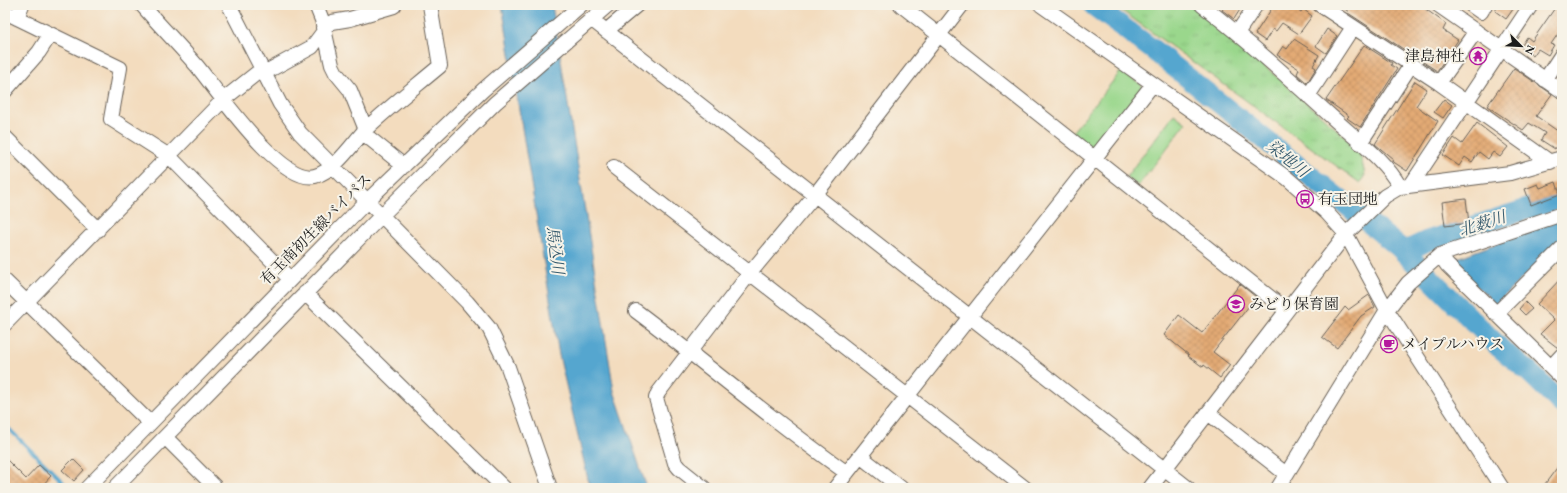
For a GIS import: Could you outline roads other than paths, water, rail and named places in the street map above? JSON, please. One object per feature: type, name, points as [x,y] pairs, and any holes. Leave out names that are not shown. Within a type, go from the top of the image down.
[{"type":"street","points":[[142,5],[224,99],[254,139],[292,172],[303,176],[315,176],[332,166],[365,132],[440,66],[430,5]]},
{"type":"street","points":[[229,5],[280,104],[300,133],[467,302],[489,328],[508,366],[548,487]]},
{"type":"street","points":[[316,5],[324,29],[332,65],[336,73],[350,90],[365,132],[404,166]]},
{"type":"street","points":[[115,488],[382,215],[495,103],[608,5]]},
{"type":"street","points":[[606,31],[637,5]]},
{"type":"street","points":[[901,5],[1286,310]]},
{"type":"street","points":[[704,488],[675,463],[656,398],[658,393],[750,273],[815,195],[962,5]]},
{"type":"street","points":[[1041,5],[1287,178],[1317,204],[1346,234],[1388,310],[1502,488]]},
{"type":"street","points":[[1202,5],[1237,33],[1308,96],[1405,186]]},
{"type":"street","points":[[1237,33],[1256,5]]},
{"type":"street","points":[[1320,5],[1466,102],[1558,158]]},
{"type":"street","points":[[1438,5],[1562,91]]},
{"type":"street","points":[[1471,5],[1481,12],[1485,5]]},
{"type":"street","points":[[1405,186],[1466,102],[1531,5]]},
{"type":"street","points":[[5,324],[224,99],[263,71],[312,47],[324,29],[332,22],[350,19],[394,6]]},
{"type":"street","name":"有玉南初生線バイパス","points":[[87,488],[367,201],[487,87],[579,7]]},
{"type":"street","points":[[15,12],[50,35],[120,68],[111,119],[169,156],[290,279]]},
{"type":"street","points":[[592,19],[1188,488]]},
{"type":"street","points":[[1308,96],[1352,27]]},
{"type":"street","points":[[1439,83],[1476,31]]},
{"type":"street","points":[[5,91],[19,76],[50,35]]},
{"type":"street","points":[[1545,80],[1562,54]]},
{"type":"street","points":[[1360,143],[1411,65]]},
{"type":"street","points":[[5,79],[19,76]]},
{"type":"street","points":[[835,488],[1153,84]]},
{"type":"street","points":[[5,137],[98,230]]},
{"type":"street","points":[[1150,488],[1346,234],[1379,201],[1405,186],[1510,173],[1558,158]]},
{"type":"street","points":[[614,167],[1025,488]]},
{"type":"street","points":[[1278,488],[1388,310],[1408,283],[1440,255],[1562,214]]},
{"type":"street","points":[[1496,314],[1562,248]]},
{"type":"street","points":[[1440,255],[1496,314],[1562,378]]},
{"type":"street","points":[[5,281],[150,423]]},
{"type":"street","points":[[306,293],[504,488]]},
{"type":"street","points":[[636,311],[690,352],[794,436],[847,473]]},
{"type":"street","points":[[1551,366],[1562,355]]},
{"type":"street","points":[[1208,413],[1286,474]]},
{"type":"street","points":[[165,437],[216,488]]},
{"type":"street","points":[[860,456],[901,488]]},
{"type":"water","name":"馬込川","points":[[502,5],[552,5],[614,391],[647,488],[590,488],[559,355]]},
{"type":"water","points":[[1562,219],[1562,239],[1496,304],[1454,265],[1455,259]]},
{"type":"waterway","name":"染地川","points":[[1093,5],[1152,49],[1399,247],[1500,348],[1528,371],[1562,404]]},
{"type":"waterway","name":"北薮川","points":[[1404,252],[1427,241],[1562,198]]},
{"type":"waterway","points":[[5,425],[69,488]]},
{"type":"place","name":"津島神社","points":[[1478,56]]},
{"type":"place","name":"有玉団地","points":[[1305,199]]},
{"type":"place","name":"みどり保育園","points":[[1236,304]]},
{"type":"place","name":"メイプルハウス","points":[[1389,344]]}]
